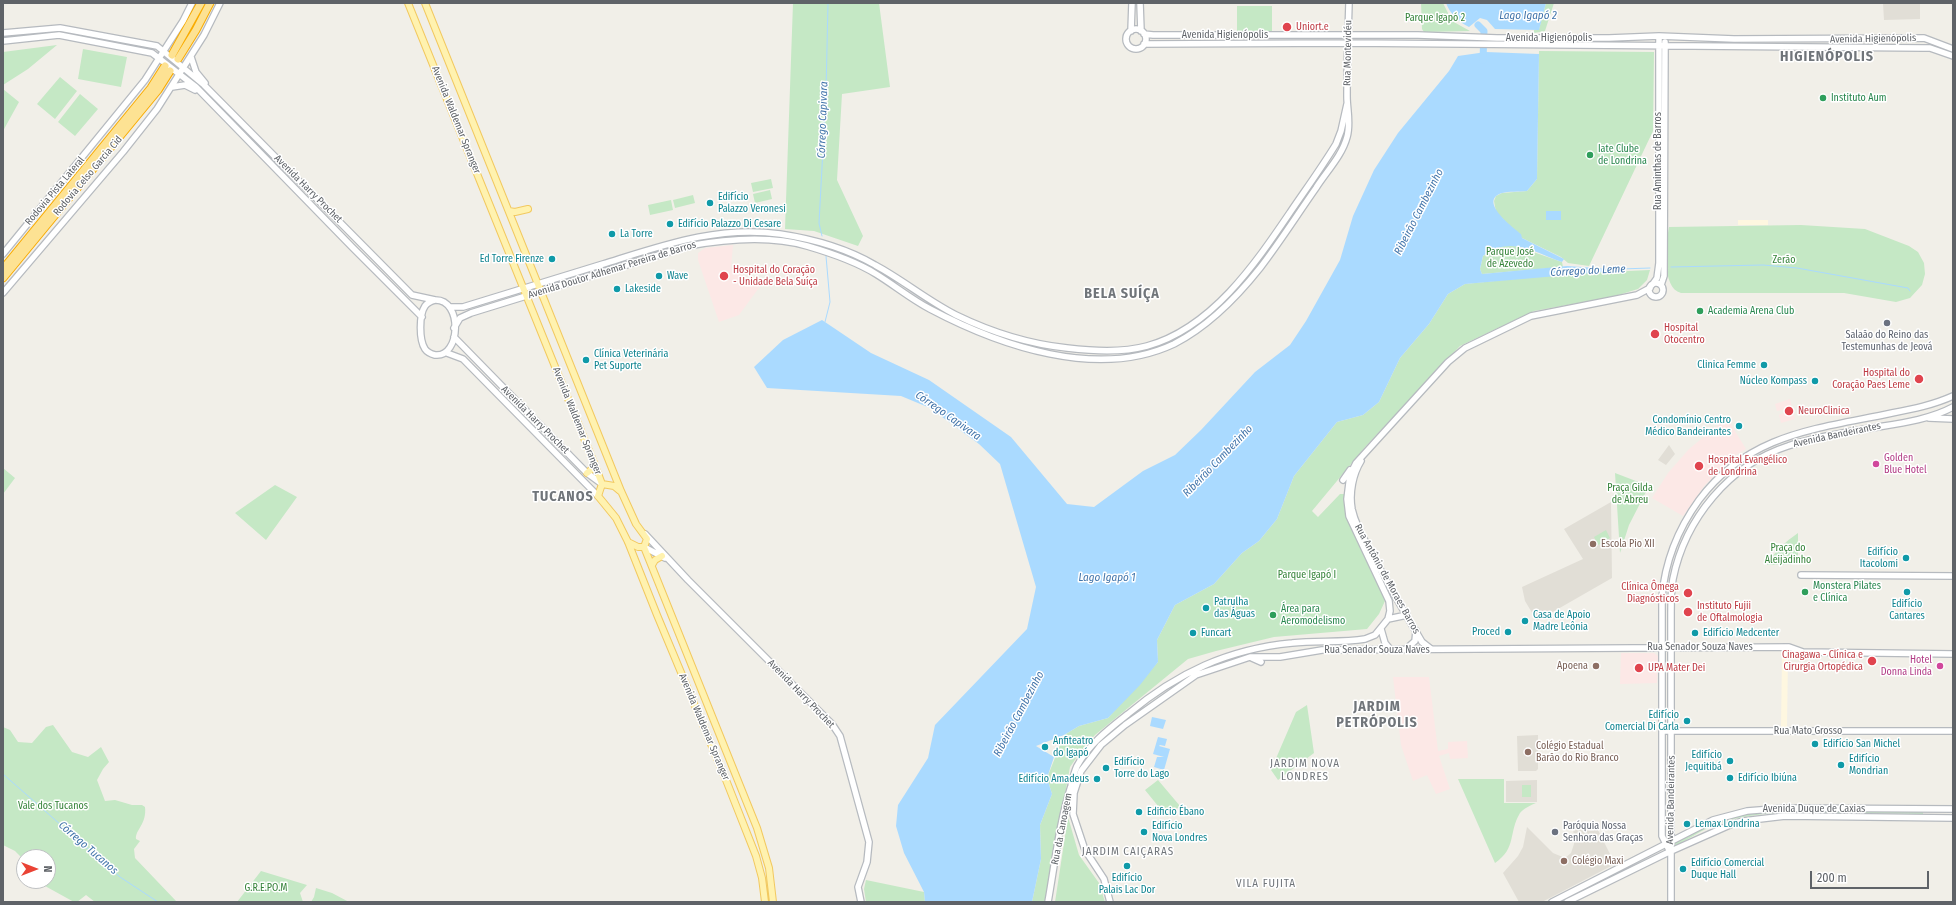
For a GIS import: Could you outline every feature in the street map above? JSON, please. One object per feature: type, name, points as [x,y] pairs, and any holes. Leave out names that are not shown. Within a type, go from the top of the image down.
[{"type":"highway","points":[[201,3],[175,57],[196,30],[210,3]]},
{"type":"highway","name":"Rodovia Celso Garcia Cid","points":[[3,269],[167,69],[158,90],[3,278]]},
{"type":"main road","points":[[156,66],[188,13],[192,3]]},
{"type":"main road","points":[[3,293],[123,152],[157,109],[184,69],[204,35],[220,3]]},
{"type":"main road","name":"Avenida Waldemar Spranger","points":[[408,3],[594,463],[602,484],[598,496],[616,518],[628,542],[750,837],[762,878],[765,902]]},
{"type":"main road","name":"Avenida Waldemar Spranger","points":[[425,3],[621,491],[636,524],[647,539],[644,547],[757,828],[769,868],[773,902]]},
{"type":"main road","points":[[1132,3],[1131,31],[1126,38],[1129,47],[1138,49],[1144,44],[1145,39],[1142,32],[1140,3]]},
{"type":"main road","name":"Rua Montevidéu","points":[[1347,113],[1349,3]]},
{"type":"main road","name":"Avenida Harry Prochet","points":[[3,33],[60,28],[151,44],[164,52],[207,88],[412,295],[436,300]]},
{"type":"main road","points":[[1131,31],[1136,30],[1142,32]]},
{"type":"main road","name":"Avenida Higienópolis","points":[[1142,32],[1554,38],[1662,36],[1734,39],[1924,38],[1953,49]]},
{"type":"main road","points":[[3,41],[59,35],[152,53],[156,66]]},
{"type":"main road","name":"Rua Aminthas de Barros","points":[[1661,285],[1664,276],[1662,36]]},
{"type":"main road","name":"Avenida Higienópolis","points":[[1144,44],[1348,43],[1662,45],[1734,48],[1930,48],[1953,56]]},
{"type":"main road","name":"Rua Aminthas de Barros","points":[[1651,286],[1657,278],[1659,263],[1662,45]]},
{"type":"main road","name":"Avenida Harry Prochet","points":[[152,53],[202,93],[352,248],[422,317]]},
{"type":"main road","points":[[172,87],[181,85],[190,86],[202,93],[207,88],[206,84],[196,72],[191,57]]},
{"type":"main road","name":"Rodovia Pista Lateral","points":[[3,254],[108,128],[156,66]]},
{"type":"main road","name":"Avenida Doutor Adhemar Pereira de Barros","points":[[451,307],[463,307],[688,238],[739,232],[767,233],[808,239],[844,250],[887,272],[933,303],[980,326],[1038,344],[1080,350],[1116,351],[1148,346],[1183,330],[1206,314],[1249,270],[1328,158],[1341,131],[1347,113]]},
{"type":"main road","name":"Avenida Doutor Adhemar Pereira de Barros","points":[[454,328],[464,316],[688,246],[724,241],[768,240],[804,245],[861,265],[928,308],[976,332],[1026,348],[1071,357],[1109,359],[1131,357],[1150,353],[1173,344],[1200,328],[1234,297],[1266,260],[1344,146],[1348,132],[1347,113]]},
{"type":"main road","points":[[1341,131],[1345,130],[1348,132]]},
{"type":"main road","points":[[509,211],[515,212],[528,209]]},
{"type":"main road","points":[[1292,210],[1297,214]]},
{"type":"main road","points":[[1352,504],[1355,474],[1363,457],[1407,405],[1448,362],[1465,348],[1531,316],[1636,295],[1654,296],[1661,294],[1663,290],[1661,285],[1657,283],[1636,295]]},
{"type":"main road","points":[[1651,286],[1650,292],[1654,296]]},
{"type":"main road","points":[[1229,291],[1234,297]]},
{"type":"main road","points":[[436,300],[445,301],[451,307],[454,328],[452,346],[447,353],[437,355],[427,351],[422,340],[422,317],[427,304],[436,300]]},
{"type":"main road","points":[[976,332],[980,326]]},
{"type":"main road","name":"Avenida Harry Prochet","points":[[454,336],[587,473],[602,484]]},
{"type":"main road","points":[[1026,348],[1028,341]]},
{"type":"main road","points":[[1037,351],[1038,344]]},
{"type":"main road","points":[[1148,346],[1150,353]]},
{"type":"main road","name":"Avenida Harry Prochet","points":[[447,353],[463,359],[598,496]]},
{"type":"main road","name":"Avenida Bandeirantes","points":[[1670,852],[1662,836],[1661,613],[1663,580],[1678,534],[1687,517],[1708,488],[1740,459],[1781,438],[1801,432],[1928,406],[1953,396]]},
{"type":"main road","name":"Avenida Bandeirantes","points":[[1670,852],[1672,842],[1671,612],[1673,581],[1676,565],[1686,538],[1695,521],[1726,482],[1753,462],[1783,447],[1827,436],[1927,417],[1953,407]]},
{"type":"main road","points":[[1927,417],[1953,419]]},
{"type":"main road","name":"Rua Antônio de Moraes Barros","points":[[1363,457],[1353,466],[1346,482],[1349,516],[1389,601],[1390,611],[1388,619]]},
{"type":"main road","points":[[587,473],[592,469],[594,463]]},
{"type":"main road","name":"Rua Antônio de Moraes Barros","points":[[1346,482],[1355,520],[1360,532],[1422,642],[1431,649]]},
{"type":"main road","points":[[602,484],[614,486],[621,491]]},
{"type":"main road","points":[[1708,488],[1712,489],[1714,496]]},
{"type":"main road","points":[[1349,516],[1356,529],[1360,532]]},
{"type":"main road","points":[[1687,517],[1695,521]]},
{"type":"main road","name":"Avenida Harry Prochet","points":[[644,533],[656,545],[664,557],[832,724],[840,736],[869,842],[867,862],[858,887],[861,902]]},
{"type":"main road","points":[[628,542],[638,547],[644,547]]},
{"type":"main road","name":"Avenida Harry Prochet","points":[[644,547],[664,557]]},
{"type":"main road","points":[[652,564],[655,560],[664,557]]},
{"type":"main road","points":[[1380,582],[1381,571]]},
{"type":"main road","points":[[1801,575],[1953,576]]},
{"type":"main road","points":[[1661,613],[1671,612]]},
{"type":"main road","points":[[1390,649],[1385,643],[1381,629],[1388,619],[1406,615]]},
{"type":"main road","name":"Rua da Canoagem","points":[[1048,902],[1065,803],[1077,766],[1096,740],[1153,695],[1193,669],[1235,653],[1267,646],[1292,643],[1365,639],[1375,635],[1381,629]]},
{"type":"main road","points":[[1406,649],[1415,640],[1416,631]]},
{"type":"main road","points":[[1261,659],[1267,646]]},
{"type":"main road","name":"Rua Senador Souza Naves","points":[[1110,902],[1104,879],[1085,850],[1073,814],[1074,793],[1082,771],[1101,745],[1125,725],[1196,674],[1250,657],[1261,659],[1322,650],[1789,647],[1803,652]]},
{"type":"main road","name":"Rua Senador Souza Naves","points":[[1787,654],[1803,652],[1953,654]]},
{"type":"main road","points":[[693,700],[703,694]]},
{"type":"main road","name":"Rua Mato Grosso","points":[[1662,731],[1953,731]]},
{"type":"main road","name":"Avenida Duque de Caxias","points":[[1552,902],[1713,820],[1756,809],[1953,808]]},
{"type":"main road","name":"Avenida Duque de Caxias","points":[[1569,901],[1670,852],[1743,820],[1785,816],[1953,818]]},
{"type":"main road","points":[[1670,852],[1671,902]]},
{"type":"main road","points":[[1566,894],[1572,895],[1569,901]]},
{"type":"shaded area","points":[[1883,3],[1920,3],[1920,19],[1884,20]]},
{"type":"shaded area","points":[[1738,220],[1768,220],[1768,225],[1738,225]]},
{"type":"shaded area","name":"Hospital do Coração - Unidade Bela Suíça","points":[[733,245],[731,268],[761,285],[739,315],[719,322],[698,260],[698,253],[705,248]]},
{"type":"shaded area","name":"NeuroClinica","points":[[1790,399],[1795,419],[1781,423],[1779,415],[1786,412],[1787,409],[1777,411],[1775,404]]},
{"type":"shaded area","name":"Hospital Evangélico de Londrina","points":[[1727,418],[1746,449],[1733,457],[1705,485],[1683,516],[1652,498],[1668,473],[1689,449]]},
{"type":"shaded area","points":[[1669,445],[1675,454],[1666,465],[1658,460]]},
{"type":"shaded area","points":[[1611,502],[1612,578],[1537,621],[1525,601],[1522,587],[1583,559],[1564,529]]},
{"type":"shaded area","name":"UPA Mater Dei","points":[[1621,653],[1654,653],[1658,656],[1657,683],[1620,684]]},
{"type":"shaded area","points":[[1782,656],[1788,657],[1787,727],[1781,727]]},
{"type":"shaded area","points":[[1393,677],[1429,677],[1438,751],[1448,749],[1448,742],[1467,741],[1468,758],[1450,759],[1449,753],[1439,756],[1450,789],[1436,794],[1427,775],[1413,781],[1401,745]]},
{"type":"shaded area","name":"Colégio Estadual Barão do Rio Branco","points":[[1538,735],[1538,769],[1536,771],[1518,771],[1517,736]]},
{"type":"shaded area","name":"Colégio Estadual Barão do Rio Branco","points":[[1537,780],[1537,802],[1506,802],[1506,781]]},
{"type":"shaded area","name":"Colégio Maxi","points":[[1573,823],[1597,828],[1615,864],[1542,902],[1519,902],[1503,873],[1518,856],[1523,847],[1527,827],[1553,853],[1565,858],[1571,853],[1574,844]]},
{"type":"green space","points":[[793,3],[879,3],[890,87],[842,94],[837,180],[863,236],[858,246],[814,231],[785,229]]},
{"type":"green space","name":"Parque Igapó 2","points":[[1421,3],[1443,3],[1452,21],[1470,31],[1424,32],[1422,29]]},
{"type":"green space","points":[[1546,3],[1554,3],[1545,31],[1534,33],[1534,30],[1539,29]]},
{"type":"green space","points":[[1237,6],[1272,6],[1272,31],[1237,31]]},
{"type":"green space","points":[[57,45],[28,69],[3,85],[3,52]]},
{"type":"green space","points":[[83,49],[127,57],[121,87],[78,79]]},
{"type":"green space","name":"Iate Clube de Londrina","points":[[1539,51],[1654,52],[1653,131],[1589,266],[1568,263],[1561,257],[1522,238],[1496,212],[1494,201],[1496,196],[1502,193],[1527,191],[1537,179]]},
{"type":"green space","points":[[60,77],[77,91],[55,119],[37,104]]},
{"type":"green space","points":[[3,89],[19,102],[3,131]]},
{"type":"green space","points":[[80,94],[98,109],[75,136],[58,122]]},
{"type":"green space","points":[[771,179],[773,188],[753,192],[751,183]]},
{"type":"green space","points":[[770,190],[772,199],[755,203],[753,194]]},
{"type":"green space","points":[[693,195],[695,203],[675,208],[673,200]]},
{"type":"green space","points":[[671,200],[673,210],[650,215],[648,205]]},
{"type":"green space","name":"Zerão","points":[[1801,225],[1865,229],[1909,246],[1918,252],[1924,263],[1925,274],[1922,285],[1910,298],[1896,302],[1844,293],[1681,293],[1670,283],[1666,264],[1669,227]]},
{"type":"green space","name":"Parque José de Azevedo","points":[[1503,245],[1513,245],[1562,262],[1563,267],[1482,274],[1480,269],[1483,256]]},
{"type":"green space","name":"Parque Igapó I","points":[[1650,270],[1647,280],[1638,289],[1612,297],[1534,311],[1460,346],[1366,446],[1312,511],[1318,517],[1340,494],[1345,494],[1349,517],[1385,601],[1379,614],[1367,629],[1274,637],[1188,659],[1095,735],[1084,747],[1070,767],[1045,902],[1032,902],[1041,859],[1040,825],[1052,794],[1047,778],[1064,735],[1079,726],[1108,718],[1158,662],[1157,640],[1175,605],[1214,584],[1242,553],[1259,541],[1277,519],[1294,476],[1337,422],[1363,415],[1379,402],[1400,358],[1429,324],[1448,294],[1465,284],[1563,274]]},
{"type":"green space","points":[[3,468],[15,478],[3,494]]},
{"type":"green space","name":"Praça Gilda de Abreu","points":[[1615,473],[1649,486],[1629,525],[1620,553]]},
{"type":"green space","points":[[275,485],[297,497],[266,540],[235,513]]},
{"type":"green space","points":[[1606,530],[1610,538],[1598,545],[1594,537]]},
{"type":"green space","name":"Praça do Aleijadinho","points":[[1798,533],[1798,564],[1767,565],[1773,555]]},
{"type":"green space","points":[[1307,705],[1314,753],[1278,780],[1271,770],[1296,712]]},
{"type":"green space","name":"Vale dos Tucanos","points":[[53,725],[72,752],[88,757],[101,747],[109,762],[97,780],[105,801],[115,800],[132,805],[142,805],[145,807],[143,822],[136,836],[136,839],[140,841],[134,849],[135,858],[177,902],[95,902],[86,895],[77,902],[74,902],[50,889],[56,889],[56,849],[16,849],[16,852],[3,845],[3,727],[10,730],[18,742],[32,743],[46,727]]},
{"type":"green space","points":[[1458,779],[1504,779],[1504,803],[1536,803],[1520,813],[1516,820],[1506,852],[1495,863]]},
{"type":"green space","points":[[1158,780],[1180,806],[1167,817],[1145,790]]},
{"type":"green space","points":[[1522,785],[1531,785],[1531,797],[1522,797]]},
{"type":"green space","points":[[1769,810],[1849,810],[1849,813],[1796,812],[1761,814],[1744,817],[1710,827],[1672,848],[1673,842],[1717,820]]},
{"type":"green space","points":[[1861,810],[1923,810],[1923,814],[1860,813]]},
{"type":"green space","points":[[1068,817],[1079,855],[1099,883],[1105,902],[1055,902]]},
{"type":"green space","name":"G.R.E.PO.M","points":[[261,871],[307,885],[300,893],[303,902],[237,902]]},
{"type":"green space","points":[[866,880],[924,892],[925,902],[866,902],[864,889]]},
{"type":"green space","name":"G.R.E.PO.M","points":[[316,888],[332,893],[349,902],[311,902]]},
{"type":"water","name":"Lago Igapó 2","points":[[1446,3],[1546,3],[1539,30],[1495,29],[1487,20],[1480,18],[1469,27],[1455,17]]},
{"type":"water","name":"Lago Igapó 1","points":[[1486,52],[1539,54],[1537,179],[1527,191],[1502,193],[1495,197],[1493,202],[1495,208],[1505,220],[1521,234],[1522,238],[1564,259],[1562,262],[1522,247],[1503,247],[1493,250],[1483,256],[1480,269],[1482,274],[1567,266],[1626,270],[1465,284],[1448,294],[1429,324],[1400,358],[1379,402],[1363,415],[1337,422],[1294,476],[1277,519],[1259,541],[1242,553],[1214,584],[1175,605],[1157,640],[1158,662],[1140,685],[1108,718],[1079,726],[1064,735],[1036,746],[1054,757],[1047,778],[1052,794],[1040,825],[1041,859],[1032,902],[925,902],[924,892],[904,853],[896,826],[898,805],[928,758],[935,725],[1027,629],[1036,587],[1000,464],[979,444],[930,408],[901,396],[767,388],[754,367],[783,340],[822,320],[871,353],[929,380],[1011,437],[1067,504],[1094,507],[1143,471],[1175,455],[1201,430],[1255,372],[1290,345],[1306,321],[1340,260],[1353,216],[1374,170],[1398,133],[1449,71],[1458,56]]},
{"type":"water","points":[[1546,211],[1561,211],[1561,220],[1546,220]]},
{"type":"water","points":[[1152,717],[1166,720],[1163,729],[1150,726]]},
{"type":"water","points":[[1158,737],[1167,739],[1165,746],[1159,746],[1170,749],[1164,770],[1154,767],[1157,757],[1164,757],[1153,754]]},
{"type":"waterway","name":"Córrego Capivara","points":[[822,236],[819,223],[826,92],[828,3]]},
{"type":"waterway","name":"Ribeirão Cambezinho","points":[[1478,25],[1484,31],[1483,60]]},
{"type":"waterway","name":"Córrego Capivara","points":[[825,322],[830,302],[826,256]]},
{"type":"waterway","name":"Córrego do Leme","points":[[1671,267],[1763,265],[1797,268],[1908,288],[1910,291]]},
{"type":"waterway","name":"Córrego do Leme","points":[[1621,269],[1650,268]]},
{"type":"waterway","name":"Córrego Tucanos","points":[[3,774],[120,877],[158,902]]},
{"type":"place","name":"Uniort.e","points":[[1287,27]]},
{"type":"place","name":"Instituto Aum","points":[[1823,98]]},
{"type":"place","name":"Iate Clube de Londrina","points":[[1590,155]]},
{"type":"place","name":"Edifício Palazzo Veronesi","points":[[710,203]]},
{"type":"place","name":"Edifício Palazzo Di Cesare","points":[[670,224]]},
{"type":"place","name":"La Torre","points":[[612,234]]},
{"type":"place","name":"Ed Torre Firenze","points":[[552,259]]},
{"type":"place","name":"Wave","points":[[659,276]]},
{"type":"place","name":"Hospital do Coração - Unidade Bela Suíça","points":[[724,276]]},
{"type":"place","name":"Lakeside","points":[[617,289]]},
{"type":"place","name":"Academia Arena Club","points":[[1700,311]]},
{"type":"place","name":"Salaão do Reino das Testemunhas de Jeová","points":[[1887,323]]},
{"type":"place","name":"Hospital Otocentro","points":[[1655,334]]},
{"type":"place","name":"Clínica Veterinária Pet Suporte","points":[[586,360]]},
{"type":"place","name":"Clinica Femme","points":[[1764,365]]},
{"type":"place","name":"Hospital do Coração Paes Leme","points":[[1919,379]]},
{"type":"place","name":"Núcleo Kompass","points":[[1815,381]]},
{"type":"place","name":"NeuroClinica","points":[[1789,411]]},
{"type":"place","name":"Condomínio Centro Médico Bandeirantes","points":[[1739,426]]},
{"type":"place","name":"Golden Blue Hotel","points":[[1876,464]]},
{"type":"place","name":"Hospital Evangélico de Londrina","points":[[1699,466]]},
{"type":"place","name":"Escola Pio XII","points":[[1593,544]]},
{"type":"place","name":"Edifício Itacolomi","points":[[1906,558]]},
{"type":"place","name":"Monstera Pilates e Clínica","points":[[1805,592]]},
{"type":"place","name":"Edifício Cantares","points":[[1907,592]]},
{"type":"place","name":"Clínica Ômega Diagnósticos","points":[[1688,593]]},
{"type":"place","name":"Patrulha das Águas","points":[[1206,608]]},
{"type":"place","name":"Instituto Fujii de Oftalmologia","points":[[1688,612]]},
{"type":"place","name":"Área para Aeromodelismo","points":[[1273,615]]},
{"type":"place","name":"Casa de Apoio Madre Leônia","points":[[1525,621]]},
{"type":"place","name":"Proced","points":[[1508,632]]},
{"type":"place","name":"Funcart","points":[[1193,633]]},
{"type":"place","name":"Edifício Medcenter","points":[[1695,633]]},
{"type":"place","name":"Cinagawa - Clínica e Cirurgia Ortopédica","points":[[1872,661]]},
{"type":"place","name":"Apoena","points":[[1596,666]]},
{"type":"place","name":"Hotel Donna Linda","points":[[1940,666]]},
{"type":"place","name":"UPA Mater Dei","points":[[1639,668]]},
{"type":"place","name":"Edifício Comercial Di Carla","points":[[1687,721]]},
{"type":"place","name":"Edifício San Michel","points":[[1815,744]]},
{"type":"place","name":"Anfiteatro do Igapó","points":[[1045,747]]},
{"type":"place","name":"Colégio Estadual Barão do Rio Branco","points":[[1528,752]]},
{"type":"place","name":"Edifício Jequitibá","points":[[1730,761]]},
{"type":"place","name":"Edifício Mondrian","points":[[1841,765]]},
{"type":"place","name":"Edifício Torre do Lago","points":[[1106,768]]},
{"type":"place","name":"Edifício Ibiúna","points":[[1730,778]]},
{"type":"place","name":"Edifício Amadeus","points":[[1097,779]]},
{"type":"place","name":"Edificio Ébano","points":[[1139,812]]},
{"type":"place","name":"Lemax Londrina","points":[[1687,824]]},
{"type":"place","name":"Edifício Nova Londres","points":[[1144,832]]},
{"type":"place","name":"Paróquia Nossa Senhora das Graças","points":[[1555,832]]},
{"type":"place","name":"Colégio Maxi","points":[[1564,861]]},
{"type":"place","name":"Edifício Palais Lac Dor","points":[[1127,866]]},
{"type":"place","name":"Edifício Comercial Duque Hall","points":[[1683,869]]},
{"type":"district","name":"HIGIENÓPOLIS","points":[[1827,57]]},
{"type":"district","name":"BELA SUÍÇA","points":[[1122,294]]},
{"type":"district","name":"TUCANOS","points":[[563,497]]},
{"type":"district","name":"JARDIM PETRÓPOLIS","points":[[1377,716]]},
{"type":"district","name":"JARDIM NOVA LONDRES","points":[[1305,770]]},
{"type":"district","name":"JARDIM CAIÇARAS","points":[[1128,852]]},
{"type":"district","name":"VILA FUJITA","points":[[1266,884]]}]
